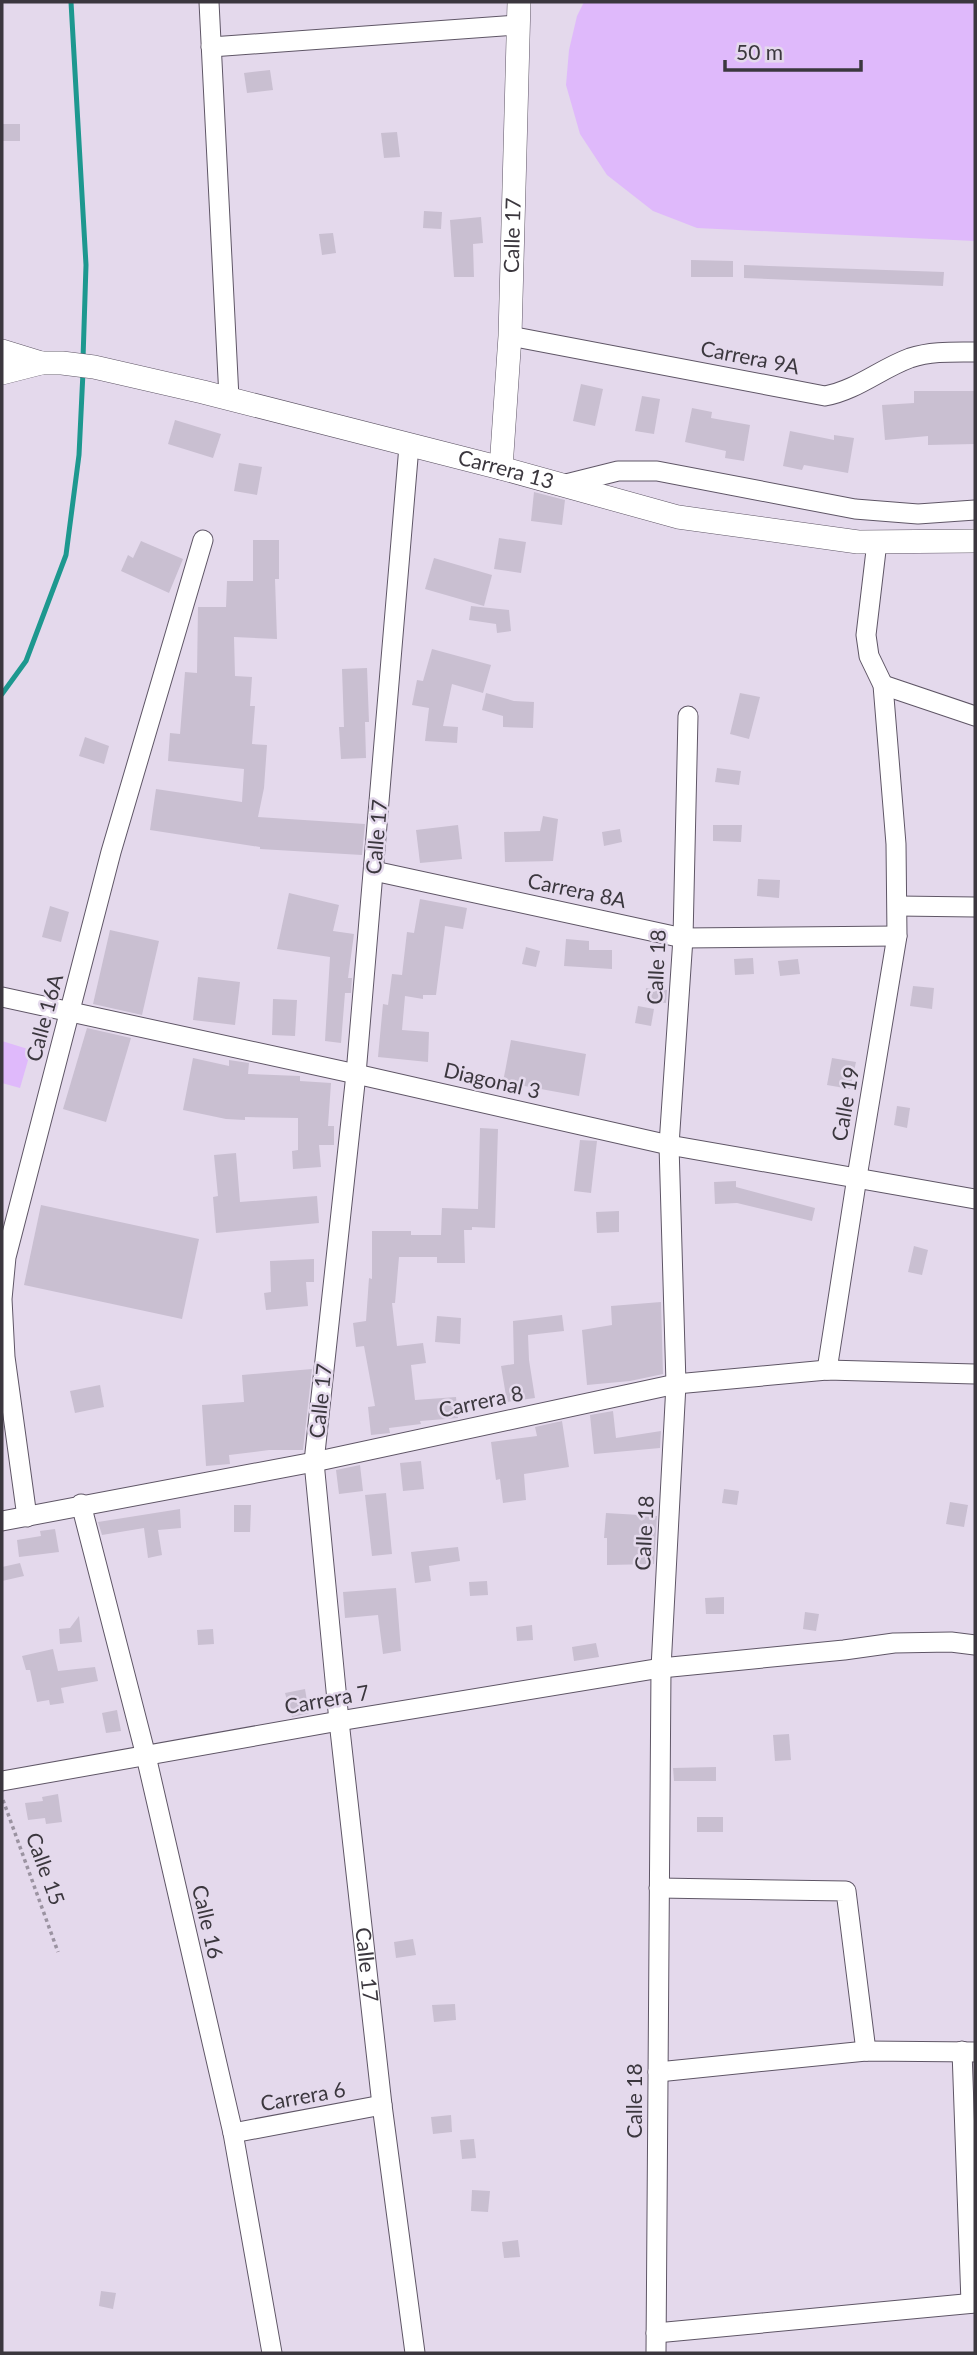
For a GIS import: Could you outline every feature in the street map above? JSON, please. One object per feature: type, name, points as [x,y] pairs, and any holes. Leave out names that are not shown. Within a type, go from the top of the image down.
[{"type":"street","points":[[209,2],[229,398]]},
{"type":"street","points":[[211,47],[518,13]]},
{"type":"street","name":"Calle 17","points":[[501,468],[510,336],[518,13]]},
{"type":"street","name":"Carrera 9A","points":[[510,336],[825,396],[844,392],[909,359],[932,352],[975,352]]},
{"type":"street","name":"Carrera 13","points":[[2,351],[52,363],[94,367],[229,398],[678,517],[858,542],[975,541]]},
{"type":"street","name":"Carrera 13","points":[[2,373],[52,363]]},
{"type":"street","name":"Calle 17","points":[[409,446],[356,1074],[314,1462],[339,1721],[382,2105],[415,2353]]},
{"type":"street","points":[[562,485],[618,471],[657,471],[855,509],[918,514],[975,510]]},
{"type":"street","name":"Calle 16A","points":[[27,1517],[5,1357],[3,1288],[6,1256],[111,852],[204,540]]},
{"type":"street","name":"Calle 19","points":[[827,1370],[856,1177],[897,936],[896,844],[883,685],[869,656],[866,635],[877,542]]},
{"type":"street","points":[[883,685],[975,716]]},
{"type":"street","name":"Calle 18","points":[[656,2353],[661,1668],[676,1384],[669,1145],[682,938],[688,716]]},
{"type":"street","name":"Carrera 8A","points":[[374,871],[682,938],[897,936]]},
{"type":"street","points":[[898,906],[975,907]]},
{"type":"street","name":"Diagonal 3","points":[[2,997],[669,1145],[975,1199]]},
{"type":"street","name":"Carrera 8","points":[[2,1521],[314,1462],[676,1384],[827,1370],[975,1374]]},
{"type":"street","name":"Calle 16","points":[[81,1504],[146,1756],[233,2133],[272,2353]]},
{"type":"street","name":"Carrera 7","points":[[2,1781],[339,1721],[661,1668],[894,1643],[975,1644]]},
{"type":"street","points":[[659,1888],[845,1891],[866,2051]]},
{"type":"street","points":[[656,2333],[973,2303],[969,2051],[866,2051],[658,2073]]},
{"type":"street","name":"Carrera 6","points":[[233,2133],[382,2105]]},
{"type":"path","name":"Calle 15","points":[[2,1797],[58,1952]]},
{"type":"shaded area","points":[[584,2],[975,2],[975,241],[697,228],[653,211],[607,175],[580,134],[566,85],[569,50],[577,16]]},
{"type":"shaded area","points":[[2,1041],[31,1050],[20,1088],[2,1083]]},
{"type":"building","points":[[270,70],[273,90],[247,93],[244,73]]},
{"type":"building","points":[[2,124],[20,124],[20,141],[2,141]]},
{"type":"building","points":[[397,132],[400,157],[384,158],[381,133]]},
{"type":"building","points":[[424,211],[442,212],[441,229],[423,228]]},
{"type":"building","points":[[481,217],[483,243],[473,244],[474,277],[454,277],[450,220]]},
{"type":"building","points":[[333,233],[336,253],[322,255],[319,234]]},
{"type":"building","points":[[691,260],[733,261],[733,277],[691,277]]},
{"type":"building","points":[[744,265],[944,272],[943,286],[744,278]]},
{"type":"building","points":[[581,384],[603,389],[595,426],[573,421]]},
{"type":"building","points":[[914,391],[975,391],[975,444],[928,445],[928,436],[885,440],[882,405],[914,403]]},
{"type":"building","points":[[642,396],[660,399],[654,434],[635,431]]},
{"type":"building","points":[[692,408],[712,412],[711,418],[750,425],[744,461],[725,458],[726,451],[685,442]]},
{"type":"building","points":[[175,420],[221,434],[213,458],[168,444]]},
{"type":"building","points":[[790,431],[834,440],[834,435],[854,438],[848,473],[804,465],[802,470],[783,466]]},
{"type":"building","points":[[239,463],[262,467],[257,495],[234,491]]},
{"type":"building","points":[[534,492],[565,500],[562,525],[531,521]]},
{"type":"building","points":[[499,538],[526,542],[521,573],[494,569]]},
{"type":"building","points":[[253,540],[279,540],[279,579],[275,579],[277,639],[234,637],[235,676],[252,677],[250,706],[255,706],[252,744],[267,745],[264,788],[258,817],[365,824],[362,855],[260,849],[150,830],[156,789],[242,802],[244,769],[168,761],[170,733],[180,734],[185,672],[197,673],[198,607],[226,607],[227,581],[253,581]]},
{"type":"building","points":[[141,541],[183,559],[169,593],[121,571],[128,555],[133,558]]},
{"type":"building","points":[[434,558],[492,575],[484,606],[425,589]]},
{"type":"building","points":[[471,606],[509,610],[511,631],[497,633],[496,624],[469,620]]},
{"type":"building","points":[[432,649],[491,665],[483,693],[452,684],[443,726],[458,727],[457,743],[425,741],[429,708],[412,705],[417,680],[423,681]]},
{"type":"building","points":[[367,668],[369,722],[365,722],[366,758],[341,759],[339,727],[344,727],[342,669]]},
{"type":"building","points":[[486,693],[514,701],[534,702],[533,728],[503,727],[503,716],[482,710]]},
{"type":"building","points":[[740,693],[760,697],[749,739],[730,734]]},
{"type":"building","points":[[85,737],[109,746],[104,764],[79,756]]},
{"type":"building","points":[[717,768],[741,771],[739,785],[715,782]]},
{"type":"building","points":[[543,816],[558,819],[553,861],[505,862],[504,832],[540,831]]},
{"type":"building","points":[[458,825],[462,859],[420,863],[416,830]]},
{"type":"building","points":[[713,825],[742,825],[741,842],[713,841]]},
{"type":"building","points":[[620,829],[622,842],[604,846],[602,832]]},
{"type":"building","points":[[758,879],[780,880],[779,898],[757,896]]},
{"type":"building","points":[[289,893],[339,905],[333,931],[354,934],[348,978],[352,978],[351,993],[345,993],[341,1043],[325,1041],[330,957],[277,949]]},
{"type":"building","points":[[420,899],[467,908],[463,929],[445,926],[436,995],[423,995],[423,999],[405,996],[402,1030],[429,1032],[428,1062],[378,1057],[383,1004],[388,1005],[392,974],[402,975],[407,932],[414,933]]},
{"type":"building","points":[[50,906],[69,912],[61,942],[42,937]]},
{"type":"building","points":[[110,930],[159,941],[142,1015],[93,1004]]},
{"type":"building","points":[[566,939],[589,941],[589,950],[612,950],[612,969],[564,966]]},
{"type":"building","points":[[526,947],[540,951],[536,967],[522,964]]},
{"type":"building","points":[[753,958],[754,974],[735,975],[734,959]]},
{"type":"building","points":[[798,959],[800,974],[780,976],[778,961]]},
{"type":"building","points":[[198,977],[240,982],[235,1025],[193,1020]]},
{"type":"building","points":[[913,986],[934,988],[932,1009],[910,1006]]},
{"type":"building","points":[[646,988],[667,990],[666,1003],[645,1001]]},
{"type":"building","points":[[273,999],[297,1000],[295,1036],[272,1035]]},
{"type":"building","points":[[638,1006],[654,1009],[651,1026],[635,1023]]},
{"type":"building","points":[[87,1028],[131,1038],[106,1122],[63,1109]]},
{"type":"building","points":[[511,1040],[586,1054],[579,1096],[503,1082]]},
{"type":"building","points":[[193,1058],[229,1066],[229,1060],[249,1063],[248,1074],[300,1076],[300,1081],[331,1083],[328,1126],[334,1126],[334,1145],[319,1145],[321,1167],[293,1169],[292,1151],[298,1150],[298,1118],[226,1119],[183,1110]]},
{"type":"building","points":[[832,1058],[856,1062],[850,1089],[827,1085]]},
{"type":"building","points":[[897,1106],[910,1108],[907,1128],[894,1125]]},
{"type":"building","points":[[480,1128],[498,1129],[495,1228],[472,1227],[472,1230],[464,1230],[465,1263],[437,1263],[437,1257],[399,1257],[395,1303],[392,1303],[397,1346],[423,1343],[426,1363],[411,1365],[415,1400],[456,1397],[458,1418],[420,1421],[421,1424],[389,1428],[390,1433],[371,1435],[368,1407],[375,1406],[364,1346],[356,1347],[353,1323],[366,1321],[369,1278],[372,1279],[372,1231],[411,1231],[411,1235],[441,1235],[442,1208],[478,1209]]},
{"type":"building","points":[[580,1140],[597,1141],[591,1193],[574,1191]]},
{"type":"building","points":[[236,1153],[240,1202],[317,1196],[319,1223],[216,1233],[213,1197],[218,1196],[214,1155]]},
{"type":"building","points":[[736,1181],[736,1187],[815,1208],[812,1221],[737,1203],[715,1204],[714,1182]]},
{"type":"building","points":[[41,1205],[199,1239],[182,1319],[24,1285]]},
{"type":"building","points":[[619,1211],[619,1232],[597,1233],[596,1212]]},
{"type":"building","points":[[914,1246],[928,1250],[922,1275],[908,1272]]},
{"type":"building","points":[[314,1259],[314,1282],[306,1282],[308,1306],[266,1310],[264,1293],[271,1292],[270,1261]]},
{"type":"building","points":[[661,1302],[663,1374],[630,1381],[587,1385],[582,1330],[612,1325],[611,1306]]},
{"type":"building","points":[[562,1315],[564,1331],[528,1335],[535,1398],[507,1402],[501,1366],[514,1364],[513,1321]]},
{"type":"building","points":[[437,1316],[461,1318],[460,1344],[435,1342]]},
{"type":"building","points":[[312,1369],[303,1450],[269,1450],[229,1455],[230,1464],[206,1466],[202,1405],[244,1402],[242,1375]]},
{"type":"building","points":[[100,1385],[104,1407],[75,1413],[70,1391]]},
{"type":"building","points":[[613,1411],[616,1438],[661,1431],[660,1448],[594,1454],[590,1415]]},
{"type":"building","points":[[562,1421],[569,1467],[524,1474],[526,1500],[503,1503],[500,1479],[496,1480],[491,1442],[537,1436],[535,1427]]},
{"type":"building","points":[[421,1461],[424,1489],[403,1491],[400,1463]]},
{"type":"building","points":[[360,1465],[363,1491],[339,1494],[336,1470]]},
{"type":"building","points":[[724,1489],[739,1491],[737,1505],[722,1503]]},
{"type":"building","points":[[386,1493],[392,1554],[372,1556],[365,1495]]},
{"type":"building","points":[[950,1502],[968,1505],[964,1527],[946,1524]]},
{"type":"building","points":[[234,1505],[251,1505],[250,1532],[234,1532]]},
{"type":"building","points":[[180,1509],[181,1528],[158,1530],[162,1555],[148,1558],[144,1528],[102,1535],[98,1522]]},
{"type":"building","points":[[606,1513],[657,1516],[654,1564],[607,1565],[607,1538],[604,1538]]},
{"type":"building","points":[[55,1529],[59,1552],[19,1557],[17,1540],[41,1536],[40,1531]]},
{"type":"building","points":[[458,1547],[460,1561],[429,1566],[431,1581],[415,1583],[411,1552]]},
{"type":"building","points":[[20,1563],[24,1576],[2,1581],[2,1567]]},
{"type":"building","points":[[487,1581],[488,1595],[470,1596],[469,1582]]},
{"type":"building","points":[[396,1588],[401,1651],[383,1654],[378,1615],[345,1618],[343,1592]]},
{"type":"building","points":[[724,1597],[724,1614],[706,1614],[705,1598]]},
{"type":"building","points":[[805,1612],[819,1614],[816,1631],[803,1629]]},
{"type":"building","points":[[79,1616],[82,1642],[60,1644],[59,1629],[70,1628]]},
{"type":"building","points":[[532,1625],[533,1640],[517,1641],[516,1627]]},
{"type":"building","points":[[213,1629],[214,1644],[198,1645],[197,1630]]},
{"type":"building","points":[[596,1643],[599,1657],[574,1661],[572,1647]]},
{"type":"building","points":[[53,1649],[58,1671],[95,1667],[98,1681],[61,1688],[64,1703],[50,1705],[49,1700],[37,1702],[30,1670],[26,1670],[22,1656]]},
{"type":"building","points":[[305,1689],[309,1713],[292,1717],[285,1693]]},
{"type":"building","points":[[117,1710],[121,1731],[106,1733],[102,1713]]},
{"type":"building","points":[[789,1734],[791,1760],[775,1761],[773,1735]]},
{"type":"building","points":[[716,1767],[716,1781],[674,1781],[673,1768]]},
{"type":"building","points":[[58,1794],[62,1822],[46,1824],[45,1818],[28,1820],[25,1803],[43,1801],[42,1797]]},
{"type":"building","points":[[697,1817],[723,1817],[723,1832],[697,1832]]},
{"type":"building","points":[[413,1939],[416,1955],[396,1958],[394,1942]]},
{"type":"building","points":[[455,2004],[456,2020],[434,2022],[432,2005]]},
{"type":"building","points":[[451,2115],[452,2132],[433,2134],[431,2117]]},
{"type":"building","points":[[474,2139],[476,2158],[462,2159],[460,2140]]},
{"type":"building","points":[[472,2190],[490,2191],[488,2212],[471,2211]]},
{"type":"building","points":[[518,2240],[520,2257],[504,2258],[502,2242]]},
{"type":"building","points":[[101,2291],[116,2293],[113,2309],[99,2306]]},
{"type":"waterway","points":[[71,2],[86,265],[83,359]]},
{"type":"waterway","points":[[2,694],[26,661],[66,555],[79,455],[83,372]]}]
